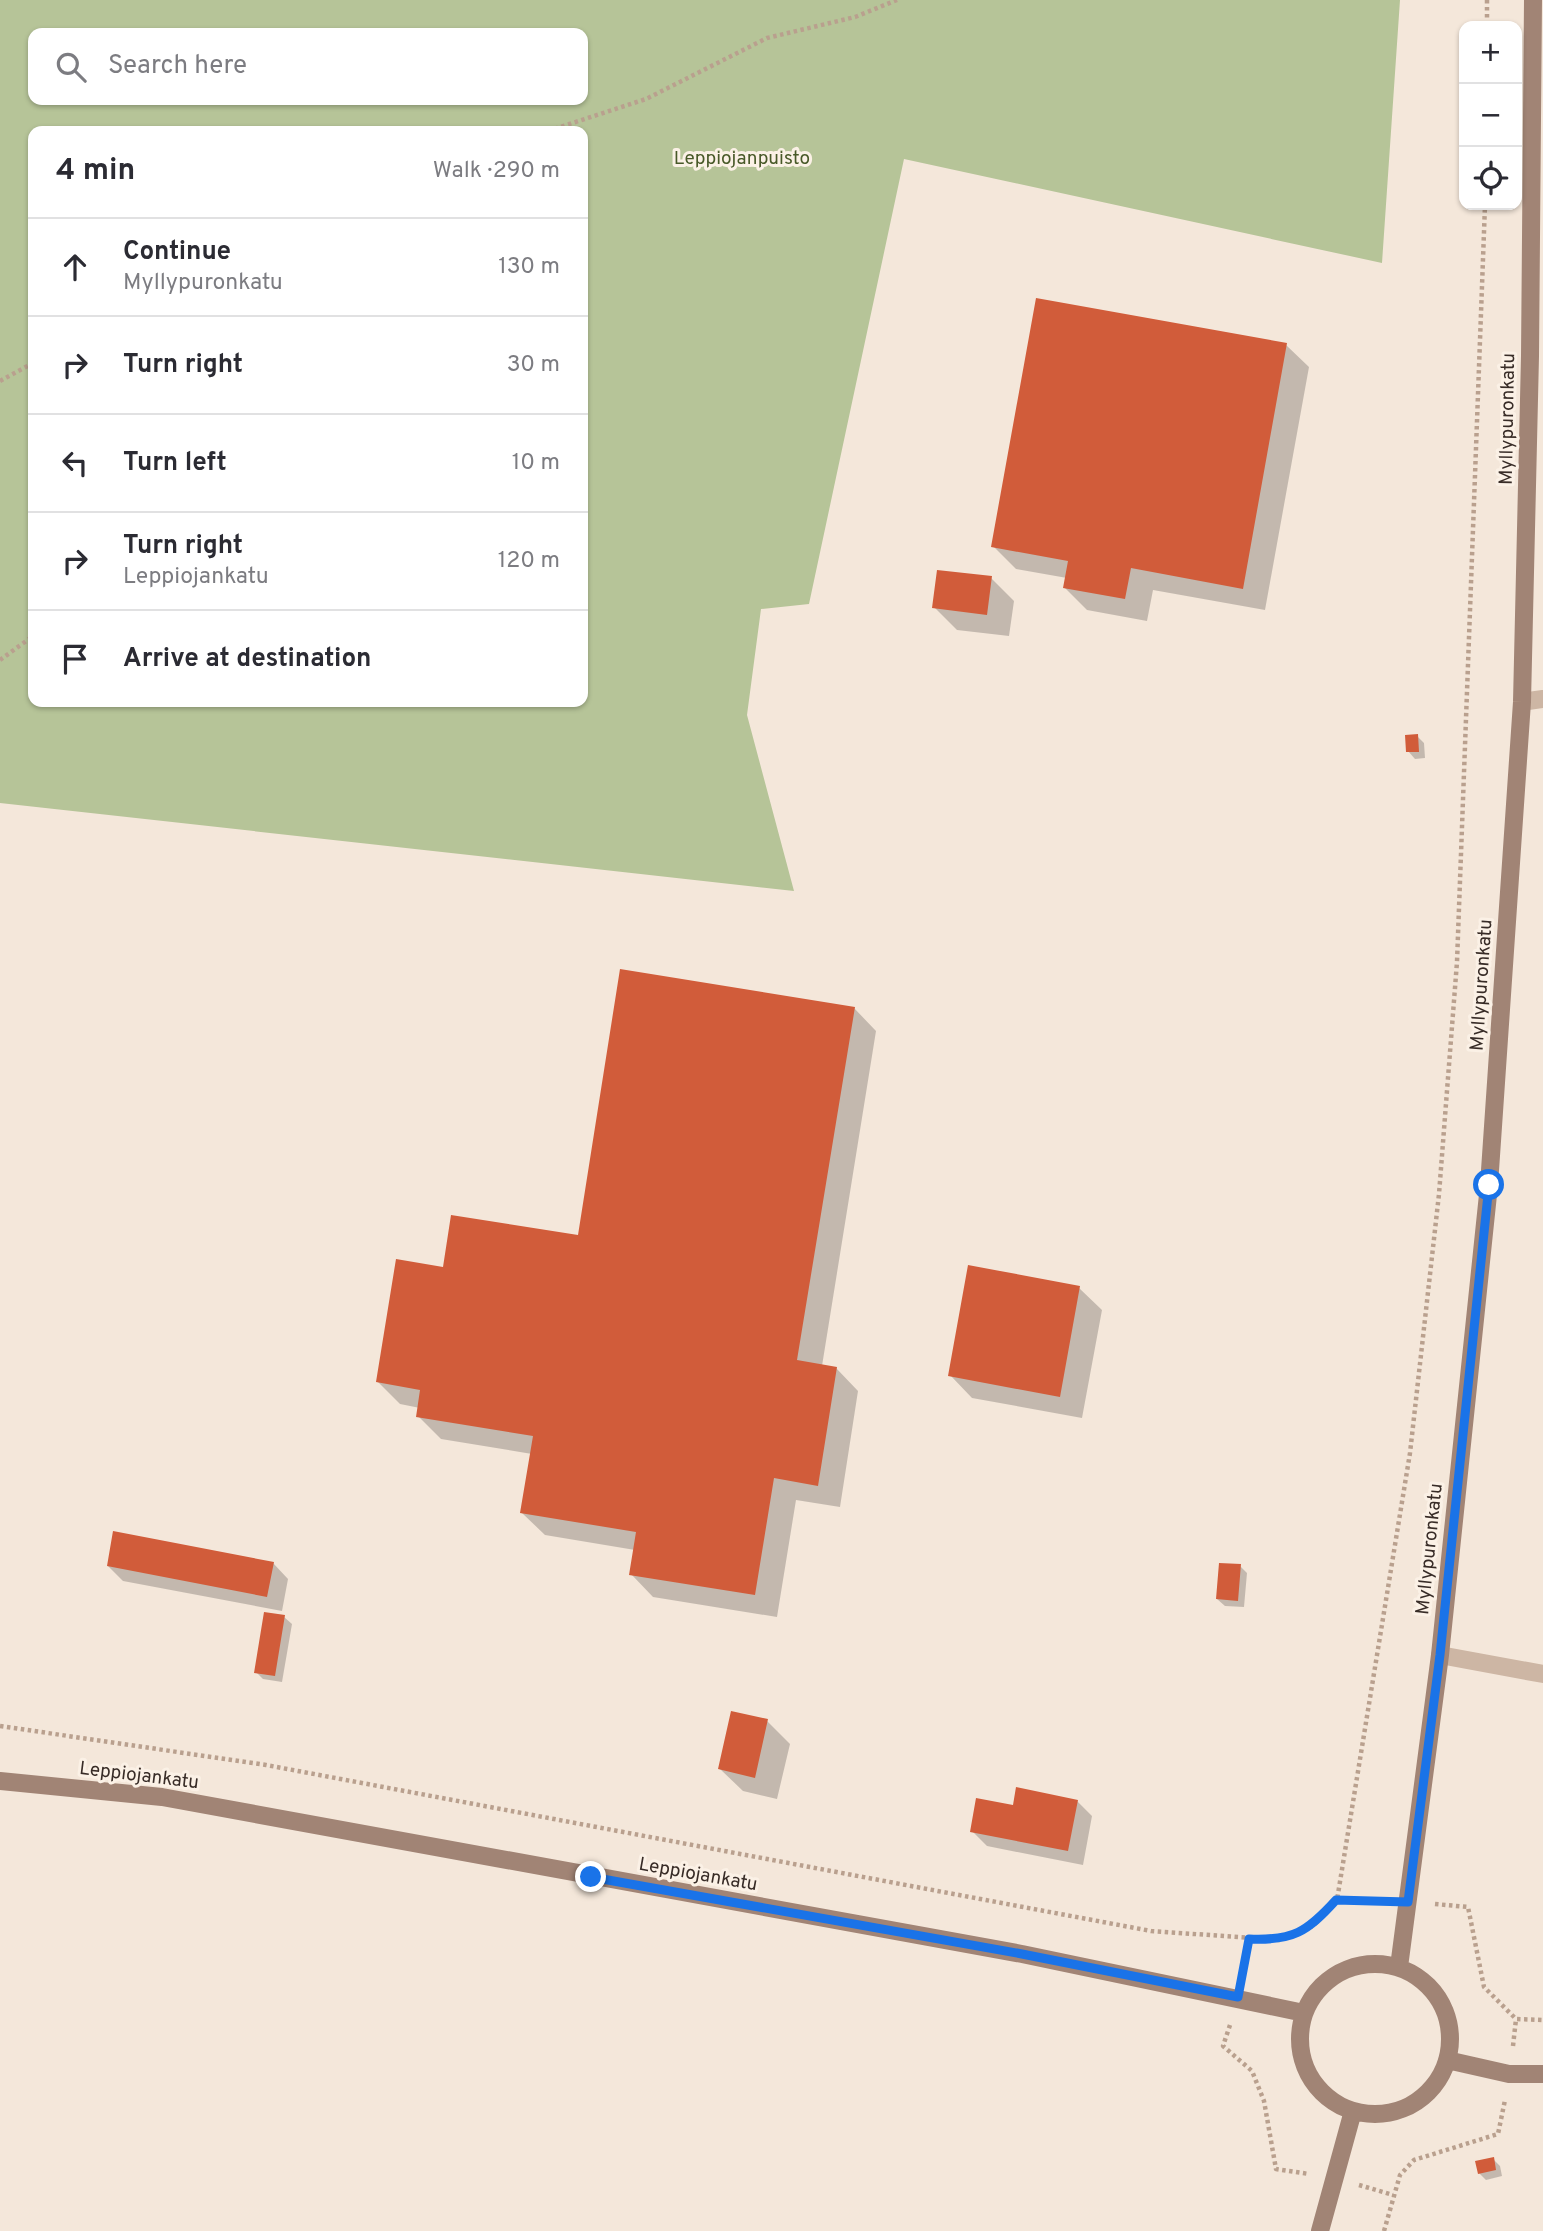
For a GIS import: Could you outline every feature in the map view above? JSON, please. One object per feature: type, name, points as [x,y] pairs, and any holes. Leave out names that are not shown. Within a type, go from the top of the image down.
[{"type":"main road","name":"Myllypuronkatu","points":[[1399,1968],[1440,1655],[1489,1185],[1522,702],[1530,356],[1533,0]]},
{"type":"main road","name":"Leppiojankatu","points":[[0,1781],[162,1797],[1022,1954],[1238,1997],[1304,2013]]},
{"type":"main road","points":[[1377,1963],[1399,1968],[1419,1978],[1436,1994],[1448,2026],[1447,2060],[1437,2082],[1421,2099],[1377,2115],[1353,2111],[1331,2101],[1314,2083],[1303,2061],[1299,2037],[1304,2013],[1315,1992],[1332,1976],[1353,1966],[1377,1963]]},
{"type":"main road","points":[[1447,2060],[1510,2074],[1543,2074]]},
{"type":"main road","points":[[1320,2231],[1337,2178],[1353,2111]]},
{"type":"lane","points":[[1522,702],[1543,699]]},
{"type":"lane","points":[[1440,1655],[1543,1674]]},
{"type":"path","points":[[563,126],[646,99],[767,38],[855,17],[897,0]]},
{"type":"path","points":[[1487,0],[1488,21]]},
{"type":"path","points":[[0,1726],[266,1765],[1151,1931],[1281,1940],[1313,1926],[1336,1900],[1410,1453],[1439,1194],[1458,948],[1485,210]]},
{"type":"path","points":[[0,381],[28,366]]},
{"type":"path","points":[[0,660],[28,640]]},
{"type":"path","points":[[1336,1900],[1408,1902],[1468,1908],[1484,1987],[1517,2019],[1543,2020]]},
{"type":"path","points":[[1249,1939],[1238,1997],[1223,2046],[1252,2071],[1264,2101],[1276,2169],[1337,2178],[1393,2195]]},
{"type":"path","points":[[1384,2231],[1400,2175],[1414,2160],[1498,2134],[1517,2019]]},
{"type":"green space","name":"Leppiojanpuisto","points":[[0,0],[1400,0],[1382,263],[904,159],[809,604],[761,609],[747,715],[794,891],[0,803]]},
{"type":"building","points":[[1036,298],[1287,343],[1243,589],[1131,568],[1125,599],[1063,588],[1068,561],[991,547]]},
{"type":"building","points":[[937,570],[992,576],[987,615],[932,608]]},
{"type":"building","points":[[1418,734],[1419,752],[1406,752],[1405,735]]},
{"type":"building","points":[[620,969],[855,1007],[797,1360],[837,1367],[818,1486],[774,1478],[755,1595],[629,1575],[636,1532],[520,1513],[533,1436],[416,1417],[420,1390],[376,1382],[396,1259],[443,1267],[451,1215],[578,1235]]},
{"type":"building","points":[[968,1265],[1080,1286],[1060,1397],[948,1376]]},
{"type":"building","points":[[113,1531],[274,1562],[267,1597],[107,1566]]},
{"type":"building","points":[[1219,1563],[1241,1564],[1238,1601],[1216,1599]]},
{"type":"building","points":[[264,1612],[285,1615],[275,1676],[254,1673]]},
{"type":"building","points":[[731,1711],[768,1719],[755,1778],[718,1769]]},
{"type":"building","points":[[1016,1787],[1078,1800],[1068,1851],[970,1832],[976,1798],[1013,1805]]},
{"type":"building","points":[[1494,2157],[1496,2170],[1478,2174],[1475,2161]]},
{"type":"route","points":[[591,1877],[1022,1954],[1238,1997],[1249,1939],[1281,1940],[1313,1926],[1336,1900],[1408,1902],[1440,1655],[1489,1185]]}]
